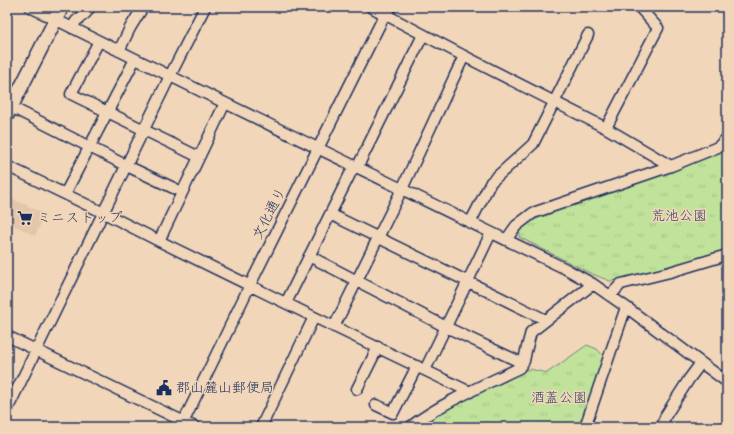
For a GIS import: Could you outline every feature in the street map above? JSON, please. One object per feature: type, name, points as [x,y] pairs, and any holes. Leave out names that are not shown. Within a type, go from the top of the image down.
[{"type":"main road","points":[[10,105],[62,7]]},
{"type":"street","points":[[30,7],[593,284],[727,382]]},
{"type":"street","points":[[72,28],[76,21],[86,13],[90,7]]},
{"type":"street","points":[[119,51],[130,28],[143,7]]},
{"type":"street","points":[[7,410],[205,7]]},
{"type":"street","points":[[371,7],[388,11],[423,35],[606,128],[671,166]]},
{"type":"street","points":[[606,128],[658,28],[639,7]]},
{"type":"street","name":"文化通り","points":[[182,424],[318,148],[388,11]]},
{"type":"street","points":[[286,303],[330,214],[356,167],[423,35]]},
{"type":"street","points":[[470,223],[491,182],[534,144],[588,35]]},
{"type":"street","points":[[99,41],[71,94],[199,157]]},
{"type":"street","points":[[334,327],[402,189],[464,56]]},
{"type":"street","points":[[65,194],[135,59]]},
{"type":"street","points":[[159,241],[225,103]]},
{"type":"street","points":[[10,105],[89,147],[182,192]]},
{"type":"street","points":[[506,240],[516,226],[533,213],[671,166],[718,147],[727,138]]},
{"type":"street","points":[[7,166],[334,327],[470,392]]},
{"type":"street","points":[[330,214],[546,320]]},
{"type":"street","points":[[376,405],[392,413],[446,327],[491,233]]},
{"type":"street","points":[[610,296],[622,284],[670,272],[727,255]]},
{"type":"street","points":[[309,256],[446,327],[522,364]]},
{"type":"street","points":[[410,427],[441,407],[519,368],[524,361],[531,332],[593,284]]},
{"type":"street","points":[[585,427],[626,307]]},
{"type":"street","points":[[261,427],[314,317]]},
{"type":"street","points":[[7,336],[182,424],[195,427]]},
{"type":"street","points":[[357,389],[378,347]]},
{"type":"street","points":[[661,427],[666,415],[689,379],[701,364]]},
{"type":"shaded area","name":"ミニストップ","points":[[7,196],[45,214],[35,236],[7,222]]},
{"type":"green space","name":"荒池公園","points":[[727,144],[727,250],[623,280],[610,281],[592,274],[519,237],[520,230],[528,223],[645,180]]},
{"type":"green space","name":"酒蓋公園","points":[[587,345],[597,349],[604,357],[580,427],[417,427],[440,411],[513,374],[530,369],[547,373]]},
{"type":"place","name":"ミニストップ","points":[[25,218]]},
{"type":"place","name":"郡山麓山郵便局","points":[[164,388]]}]
